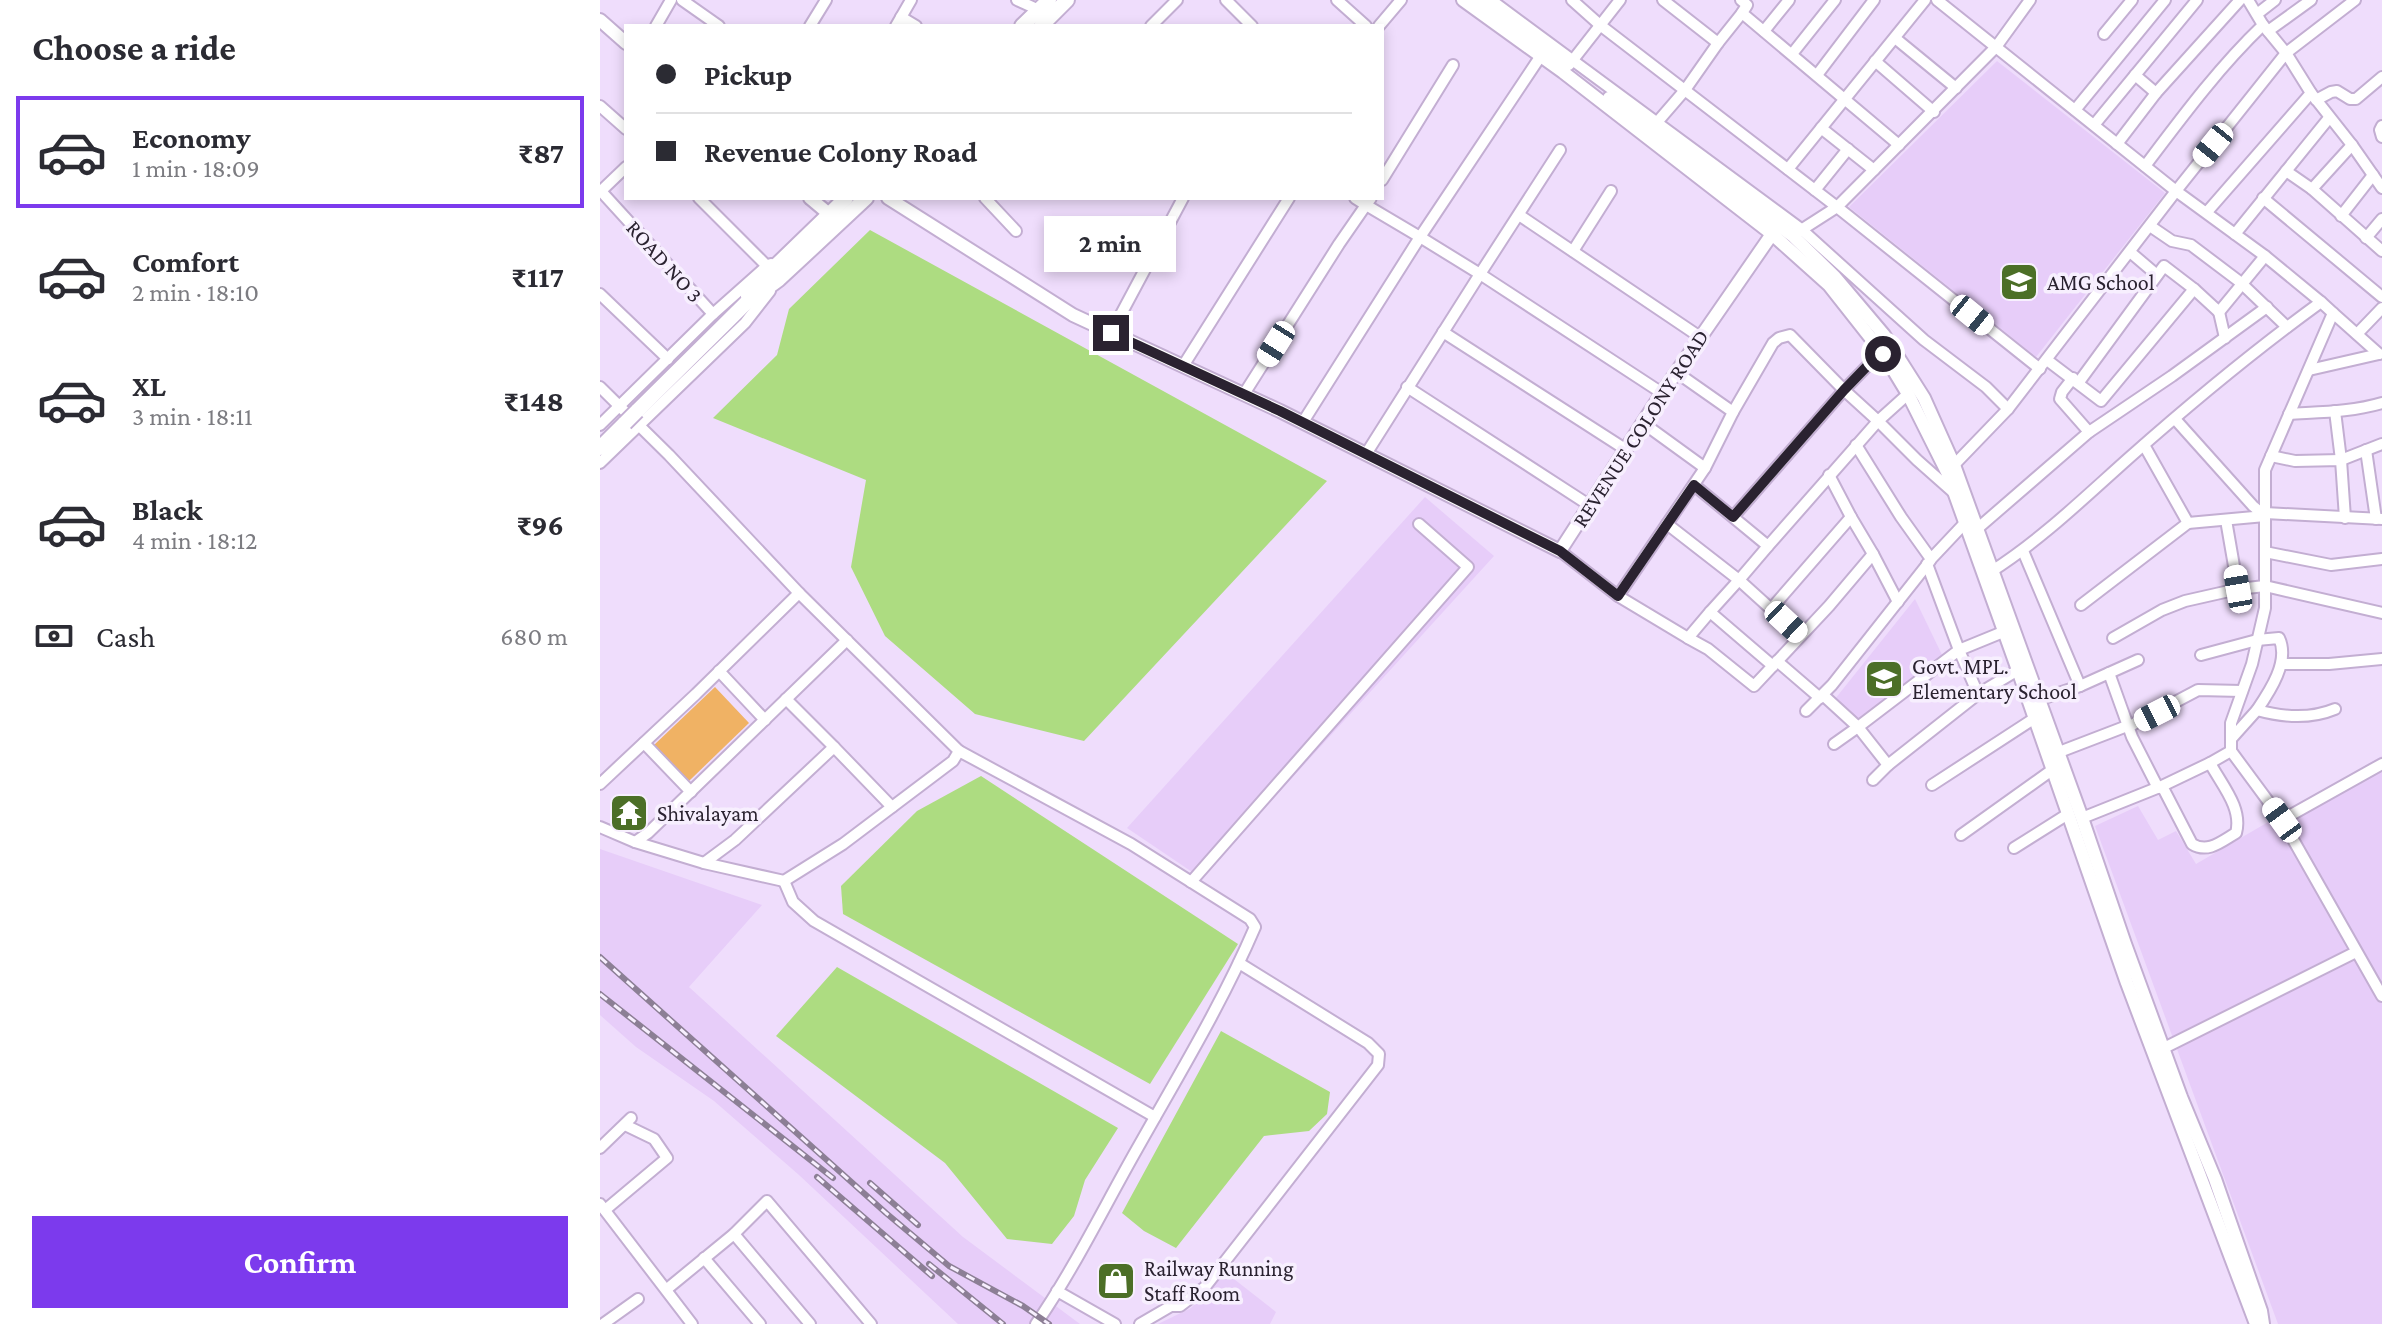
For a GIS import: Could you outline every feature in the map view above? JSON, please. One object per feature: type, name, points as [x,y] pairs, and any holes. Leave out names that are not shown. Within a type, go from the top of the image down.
[{"type":"main road","points":[[1043,24],[1067,0]]},
{"type":"main road","points":[[1024,24],[1044,5]]},
{"type":"main road","points":[[600,448],[634,419],[745,304],[779,279],[834,219],[845,200]]},
{"type":"main road","points":[[745,304],[752,289],[774,263],[863,200]]},
{"type":"street","points":[[657,24],[671,0]]},
{"type":"street","points":[[682,0],[716,24]]},
{"type":"street","points":[[811,24],[826,0]]},
{"type":"street","points":[[899,22],[911,0]]},
{"type":"street","points":[[1017,0],[1044,5]]},
{"type":"street","points":[[1153,24],[1177,0]]},
{"type":"street","points":[[1226,0],[1250,24]]},
{"type":"street","points":[[1337,0],[1364,24]]},
{"type":"street","points":[[1381,24],[1401,0]]},
{"type":"street","points":[[1463,0],[1540,57],[1650,129],[1986,387],[2008,409]]},
{"type":"street","points":[[1479,0],[1570,63]]},
{"type":"street","points":[[1491,0],[1650,129],[1772,234],[1793,237],[1835,277],[1884,335],[1924,398],[1971,527],[2003,632],[2035,718],[2082,818],[2164,1048],[2215,1179],[2263,1324]]},
{"type":"street","points":[[1572,0],[1600,25],[2044,364],[2076,380],[2115,415]]},
{"type":"street","points":[[1570,63],[1620,0]]},
{"type":"street","points":[[1663,0],[1718,43]]},
{"type":"street","points":[[1764,31],[1789,0]]},
{"type":"street","points":[[1792,54],[1835,0]]},
{"type":"street","points":[[1817,75],[1874,0]]},
{"type":"street","points":[[1788,169],[1925,0]]},
{"type":"street","points":[[1937,0],[2176,191],[2265,256],[2381,355]]},
{"type":"street","points":[[1793,237],[1837,207],[1934,112],[1996,47],[2030,0]]},
{"type":"street","points":[[2104,34],[2132,0]]},
{"type":"street","points":[[2075,110],[2165,0]]},
{"type":"street","points":[[2094,125],[2197,0]]},
{"type":"street","points":[[2117,144],[2156,93],[2240,0]]},
{"type":"street","points":[[2248,0],[2314,97],[2382,188]]},
{"type":"street","points":[[2257,14],[2275,0]]},
{"type":"street","points":[[2145,166],[2221,71],[2266,28],[2311,0]]},
{"type":"street","points":[[1950,467],[2008,409],[2286,53],[2355,0]]},
{"type":"street","points":[[1650,129],[1685,90],[1745,4],[1764,31],[1899,145]]},
{"type":"street","points":[[600,20],[624,41]]},
{"type":"street","points":[[1895,38],[1956,88]]},
{"type":"street","points":[[1303,422],[1420,237],[1540,57]]},
{"type":"street","points":[[1875,61],[1934,112]]},
{"type":"street","points":[[1384,177],[1453,65]]},
{"type":"street","points":[[2135,75],[2156,93]]},
{"type":"street","points":[[2207,212],[2314,97],[2337,91],[2356,99],[2382,77]]},
{"type":"street","points":[[600,106],[624,127]]},
{"type":"street","points":[[2235,234],[2329,118]]},
{"type":"street","points":[[2382,126],[2382,137]]},
{"type":"street","points":[[1821,128],[1874,170]]},
{"type":"street","points":[[2312,189],[2352,145]]},
{"type":"street","points":[[1815,190],[1848,149]]},
{"type":"street","points":[[1366,454],[1560,150]]},
{"type":"street","points":[[600,191],[624,169]]},
{"type":"street","points":[[2286,171],[2312,189],[2382,251]]},
{"type":"street","points":[[2341,216],[2373,175]]},
{"type":"street","name":"ROAD NO 3","points":[[600,191],[713,314],[774,263]]},
{"type":"street","points":[[1573,251],[1611,191]]},
{"type":"street","points":[[2263,198],[2382,297]]},
{"type":"street","points":[[701,200],[774,263]]},
{"type":"street","points":[[812,200],[834,219]]},
{"type":"street","name":"REVENUE COLONY ROAD","points":[[891,200],[1073,315],[1303,422],[1560,551],[1676,372],[1772,234]]},
{"type":"street","points":[[987,200],[1016,231]]},
{"type":"street","points":[[1111,333],[1182,200]]},
{"type":"street","points":[[1183,366],[1288,200]]},
{"type":"street","points":[[1244,394],[1368,202],[1662,393]]},
{"type":"street","points":[[1519,215],[1700,337]]},
{"type":"street","points":[[2366,238],[2382,219]]},
{"type":"street","points":[[2150,226],[2172,241],[2191,245],[2243,285],[2287,327]]},
{"type":"street","points":[[1793,237],[1883,354],[1950,467],[1952,491]]},
{"type":"street","points":[[2130,252],[2157,275]]},
{"type":"street","points":[[2219,312],[2265,256]]},
{"type":"street","points":[[2089,432],[2060,399],[2062,392],[2076,380],[2164,266],[2219,312],[2225,338]]},
{"type":"street","points":[[600,463],[634,419],[745,323],[779,279]]},
{"type":"street","points":[[2101,401],[2194,289]]},
{"type":"street","points":[[600,294],[668,359]]},
{"type":"street","points":[[1992,571],[2023,551],[2175,419],[2321,302]]},
{"type":"street","points":[[1806,711],[1822,696],[1929,562],[2089,432],[2267,307]]},
{"type":"street","points":[[2357,334],[2382,308]]},
{"type":"street","points":[[2333,313],[2265,470],[2265,608],[2252,664],[2231,723],[2231,745],[2282,820],[2382,996]]},
{"type":"street","points":[[600,425],[713,314]]},
{"type":"street","points":[[1443,332],[1625,449]]},
{"type":"street","points":[[1618,596],[1705,468],[1773,343],[1785,335],[1790,335],[1952,491],[1992,571],[2038,700],[2053,754],[2052,770],[2127,983],[2256,1324]]},
{"type":"street","points":[[1733,517],[1844,390],[1874,359],[1883,354]]},
{"type":"street","points":[[2309,370],[2381,355]]},
{"type":"street","points":[[1676,372],[1733,412]]},
{"type":"street","points":[[600,387],[799,593],[959,751],[1131,844],[1250,919],[1255,927],[1239,963],[1155,1117],[1036,1324]]},
{"type":"street","points":[[1407,387],[1589,505]]},
{"type":"street","points":[[1688,638],[1856,445],[1908,394]]},
{"type":"street","points":[[2289,414],[2335,411],[2382,403]]},
{"type":"street","points":[[2335,411],[2345,518]]},
{"type":"street","points":[[2175,419],[2253,506],[2265,515]]},
{"type":"street","points":[[1643,423],[1705,468]]},
{"type":"street","points":[[2271,456],[2295,461],[2341,460],[2382,444]]},
{"type":"street","points":[[1856,445],[1929,562],[1959,650],[1978,694]]},
{"type":"street","points":[[2144,445],[2188,523]]},
{"type":"street","points":[[2081,605],[2188,523],[2265,515],[2379,519],[2366,450]]},
{"type":"street","points":[[1829,475],[1898,602]]},
{"type":"street","points":[[1694,485],[1768,546]]},
{"type":"street","points":[[1771,609],[1851,517]]},
{"type":"street","points":[[2226,520],[2238,589]]},
{"type":"street","points":[[1191,882],[1468,567],[1419,524]]},
{"type":"street","points":[[1667,524],[1739,580],[1800,636]]},
{"type":"street","points":[[1560,551],[1618,596],[1708,649],[1754,686],[1873,554]]},
{"type":"street","points":[[2023,551],[2080,686]]},
{"type":"street","points":[[2265,552],[2331,565],[2382,559]]},
{"type":"street","points":[[2113,638],[2174,605],[2238,589],[2265,586],[2382,613]]},
{"type":"street","points":[[600,784],[799,593]]},
{"type":"street","points":[[1710,612],[1775,664],[1822,696],[1858,727],[1888,765]]},
{"type":"street","points":[[1834,744],[1959,650],[2003,632]]},
{"type":"street","points":[[2082,818],[2210,763],[2231,745],[2265,699],[2282,664],[2284,647],[2279,638],[2257,640],[2201,655]]},
{"type":"street","points":[[635,842],[648,833],[847,640]]},
{"type":"street","points":[[2282,664],[2382,659]]},
{"type":"street","points":[[2038,700],[2080,686],[2138,660]]},
{"type":"street","points":[[1873,780],[1978,694],[2018,670]]},
{"type":"street","points":[[719,671],[765,720]]},
{"type":"street","points":[[2109,673],[2127,726],[2192,844],[2199,848],[2212,847],[2236,833],[2239,823],[2238,813],[2210,763]]},
{"type":"street","points":[[2053,754],[2138,723],[2198,690],[2242,691]]},
{"type":"street","points":[[786,699],[892,807]]},
{"type":"street","points":[[2257,710],[2294,716],[2323,714],[2335,709]]},
{"type":"street","points":[[1932,785],[2035,718]]},
{"type":"street","points":[[644,743],[691,792]]},
{"type":"street","points":[[704,863],[735,840],[834,747]]},
{"type":"street","points":[[600,827],[635,842],[704,863],[784,881],[843,844],[953,761],[959,751]]},
{"type":"street","points":[[2282,820],[2382,764]]},
{"type":"street","points":[[1961,835],[2052,770]]},
{"type":"street","points":[[2014,848],[2068,814]]},
{"type":"street","points":[[784,881],[793,902],[814,921],[1155,1117]]},
{"type":"street","points":[[2164,1048],[2356,952]]},
{"type":"street","points":[[1140,1324],[1171,1306],[1180,1306],[1205,1287],[1378,1065],[1379,1054],[1368,1043],[1239,963]]},
{"type":"street","points":[[600,1148],[628,1122],[654,1139],[667,1158],[602,1207],[692,1324]]},
{"type":"street","points":[[667,1289],[734,1234],[767,1201],[871,1324]]},
{"type":"street","points":[[734,1234],[810,1324]]},
{"type":"street","points":[[704,1258],[760,1324]]},
{"type":"street","points":[[1057,1291],[1115,1324]]},
{"type":"street","points":[[603,1324],[638,1299]]},
{"type":"shaded area","name":"AMG School","points":[[1997,61],[2165,193],[2036,357],[1849,207]]},
{"type":"shaded area","points":[[870,230],[1327,481],[1084,741],[975,714],[885,636],[851,567],[866,480],[713,418],[777,355],[789,309]]},
{"type":"shaded area","points":[[1425,497],[1494,556],[1201,878],[1127,828]]},
{"type":"shaded area","name":"Govt. MPL. Elementary School","points":[[1915,599],[1944,659],[1857,723],[1835,699]]},
{"type":"shaded area","points":[[715,687],[749,723],[689,781],[653,746]]},
{"type":"shaded area","points":[[2382,756],[2382,1324],[2278,1324],[2095,826],[2138,806],[2158,840],[2176,831],[2196,864]]},
{"type":"shaded area","points":[[981,776],[1238,944],[1150,1084],[843,914],[841,886],[917,811]]},
{"type":"shaded area","points":[[600,849],[762,905],[689,987],[963,1237],[1080,1324],[958,1324],[799,1175],[714,1101],[636,1047],[600,1015]]},
{"type":"shaded area","points":[[837,967],[1118,1128],[1085,1180],[1074,1216],[1052,1244],[1007,1239],[945,1163],[776,1036]]},
{"type":"shaded area","points":[[1221,1031],[1330,1092],[1327,1114],[1309,1131],[1264,1136],[1176,1248],[1144,1231],[1122,1213]]},
{"type":"shaded area","points":[[1225,1272],[1276,1312],[1270,1324],[1158,1324],[1191,1308]]},
{"type":"railway","points":[[600,957],[949,1266],[1023,1306],[1049,1324]]},
{"type":"railway","points":[[600,994],[833,1178]]},
{"type":"railway","points":[[817,1177],[932,1276]]},
{"type":"railway","points":[[870,1183],[918,1225]]},
{"type":"railway","points":[[929,1264],[1003,1324]]},
{"type":"place","name":"AMG School","points":[[2019,282]]},
{"type":"place","name":"Govt. MPL. Elementary School","points":[[1884,679]]},
{"type":"place","name":"Shivalayam","points":[[629,813]]},
{"type":"place","name":"Railway Running Staff Room","points":[[1116,1281]]},
{"type":"route","points":[[1111,333],[1280,411],[1560,551],[1618,596],[1694,485],[1733,517],[1844,390],[1874,359],[1883,354]]}]
